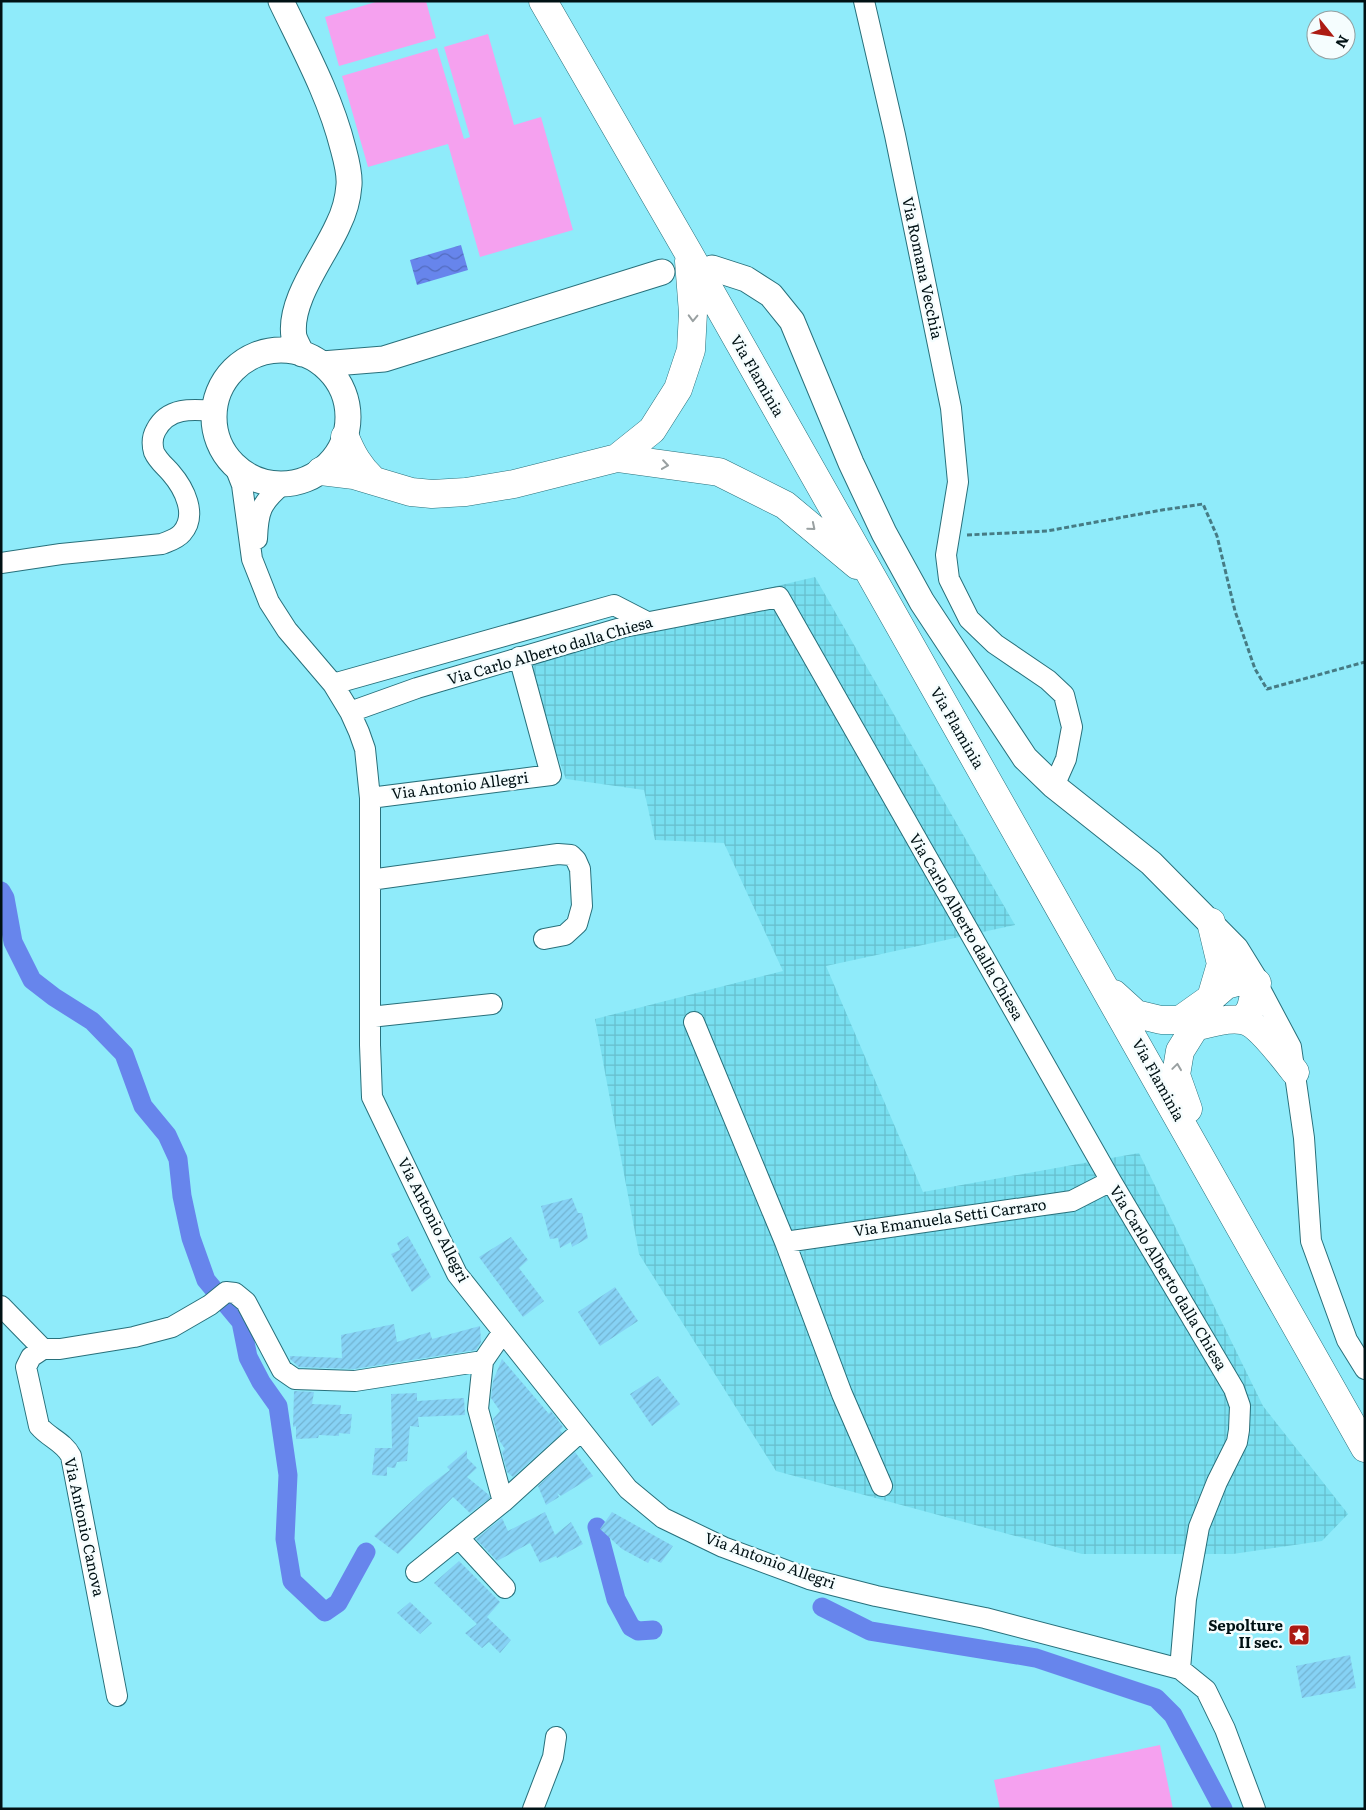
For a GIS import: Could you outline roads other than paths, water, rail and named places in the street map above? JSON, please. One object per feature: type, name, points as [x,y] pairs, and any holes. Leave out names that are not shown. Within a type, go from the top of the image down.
[{"type":"highway","name":"Via Flaminia","points":[[546,4],[1365,1448]]},
{"type":"highway","points":[[617,458],[652,430],[678,389],[691,350],[693,313],[688,252]]},
{"type":"highway","points":[[345,437],[353,457],[362,470],[373,480]]},
{"type":"highway","points":[[321,471],[338,472],[373,480],[389,487],[432,494],[466,492],[514,484],[617,458],[719,472],[785,504],[872,578]]},
{"type":"highway","points":[[1210,922],[1220,964],[1211,998]]},
{"type":"highway","points":[[1104,985],[1136,1014],[1161,1020],[1180,1020],[1226,985],[1244,980],[1257,982],[1251,1008],[1244,1020]]},
{"type":"highway","points":[[1196,1148],[1190,1114],[1176,1076],[1180,1051],[1195,1027],[1214,1021],[1244,1020],[1268,1038],[1295,1072]]},
{"type":"main road","points":[[281,1],[320,82],[338,129],[346,159],[349,184],[339,224],[303,292],[295,318],[295,338],[312,359],[337,381],[347,404],[348,417],[345,437],[339,451],[321,471],[303,481],[272,484],[256,480],[235,467],[228,459],[220,447],[216,434],[214,411],[216,399],[226,378],[238,366],[272,347],[295,318]]},
{"type":"main road","points":[[712,268],[746,279],[771,295],[792,321],[884,533],[922,602],[1025,758],[1054,786],[1151,863],[1236,949],[1257,982]]},
{"type":"main road","points":[[347,404],[354,383],[363,372],[384,359],[662,272]]},
{"type":"main road","points":[[262,353],[290,351],[312,359],[384,359]]},
{"type":"street","name":"Via Romana Vecchia","points":[[864,1],[895,135],[951,408],[958,482],[946,556],[949,579],[969,619],[995,644],[1048,680],[1064,696],[1072,727],[1066,759],[1054,786]]},
{"type":"street","points":[[1,563],[61,554],[162,544],[175,538],[183,532],[188,520],[189,509],[186,497],[178,483],[154,453],[152,443],[155,432],[160,423],[170,414],[181,410],[214,411]]},
{"type":"street","points":[[235,467],[242,485],[252,559],[269,602]]},
{"type":"street","points":[[269,602],[257,539],[258,517],[264,504],[282,484]]},
{"type":"street","name":"Via Carlo Alberto dalla Chiesa","points":[[350,712],[417,688],[624,627],[779,597],[1111,1181],[1234,1389],[1240,1406],[1240,1422],[1236,1442],[1199,1527],[1186,1599],[1180,1669]]},
{"type":"street","name":"Via Antonio Allegri","points":[[269,602],[287,630],[333,684],[350,712],[365,749],[370,798],[372,1097],[457,1274],[628,1489],[663,1518],[723,1547],[810,1579],[876,1596],[985,1618],[1180,1669],[1206,1690],[1225,1729],[1255,1809]]},
{"type":"street","points":[[333,684],[614,605],[647,622]]},
{"type":"street","name":"Via Antonio Allegri","points":[[370,798],[551,775],[519,657]]},
{"type":"street","points":[[370,880],[558,854],[571,855],[576,860],[580,869],[582,906],[577,924],[565,935],[544,939]]},
{"type":"street","points":[[1257,982],[1291,1047],[1304,1138],[1311,1241],[1347,1340],[1365,1369]]},
{"type":"street","points":[[370,1017],[492,1004]]},
{"type":"street","points":[[694,1022],[785,1242],[842,1394],[882,1486]]},
{"type":"street","name":"Via Emanuela Setti Carraro","points":[[785,1242],[1072,1201],[1111,1181]]},
{"type":"street","points":[[1,1306],[44,1349],[60,1349],[134,1337],[172,1327],[210,1306],[226,1292],[235,1293],[246,1302],[282,1370],[295,1379],[354,1381],[483,1361]]},
{"type":"street","points":[[503,1332],[483,1361],[478,1409],[503,1502]]},
{"type":"street","name":"Via Antonio Canova","points":[[44,1349],[31,1357],[26,1367],[39,1426],[45,1433],[66,1447],[71,1456],[117,1696]]},
{"type":"street","points":[[416,1572],[503,1502],[582,1431]]},
{"type":"street","points":[[459,1538],[505,1588]]},
{"type":"street","points":[[533,1809],[553,1757],[556,1737]]},
{"type":"water","points":[[461,245],[468,270],[417,285],[410,260]]},
{"type":"waterway","points":[[1,891],[5,898],[13,942],[32,980],[54,997],[92,1021],[124,1054],[143,1106],[167,1135],[178,1159],[182,1196],[191,1238],[206,1280],[241,1322],[248,1357],[261,1382],[278,1406],[288,1475],[285,1539],[292,1581],[325,1612],[338,1603],[366,1552]]},
{"type":"waterway","points":[[597,1527],[616,1599],[631,1627],[638,1631],[653,1630]]},
{"type":"waterway","points":[[822,1607],[870,1631],[1036,1658],[1156,1698],[1173,1715],[1223,1809]]},
{"type":"place","name":"Sepolture II sec.","points":[[1299,1635]]}]
